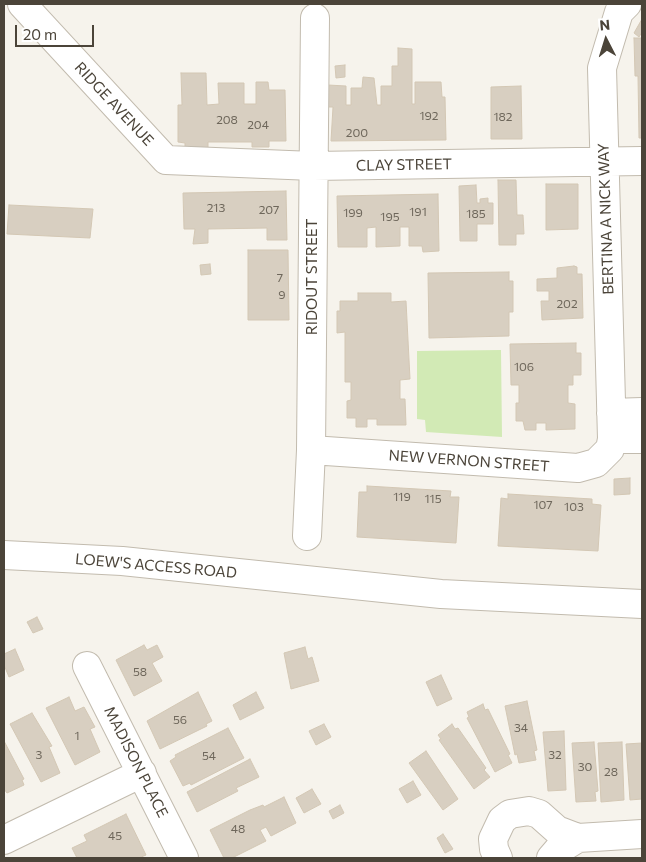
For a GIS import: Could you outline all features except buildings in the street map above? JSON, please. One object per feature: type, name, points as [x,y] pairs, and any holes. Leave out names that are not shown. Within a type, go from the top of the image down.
[{"type":"street","name":"RIDGE AVENUE","points":[[22,4],[166,160]]},
{"type":"street","name":"BERTINA A NICK WAY","points":[[612,439],[602,68],[620,12],[627,4]]},
{"type":"street","name":"RIDOUT STREET","points":[[307,536],[311,450],[315,18]]},
{"type":"street","name":"CLAY STREET","points":[[166,160],[313,166],[642,161]]},
{"type":"street","points":[[611,413],[642,412]]},
{"type":"street","points":[[612,439],[642,439]]},
{"type":"street","name":"NEW VERNON STREET","points":[[311,450],[578,468],[596,463],[610,449],[612,439]]},
{"type":"street","name":"LOEW'S ACCESS ROAD","points":[[4,555],[122,561],[440,594],[642,604]]},
{"type":"street","name":"MADISON PLACE","points":[[87,666],[184,858]]},
{"type":"street","points":[[4,840],[142,773]]},
{"type":"street","points":[[498,858],[494,849],[496,829],[510,814],[519,811],[539,814],[557,830],[578,838],[642,834]]},
{"type":"street","points":[[550,858],[557,850],[578,838]]},
{"type":"green space","points":[[501,350],[502,437],[426,432],[425,420],[417,419],[417,351]]}]
